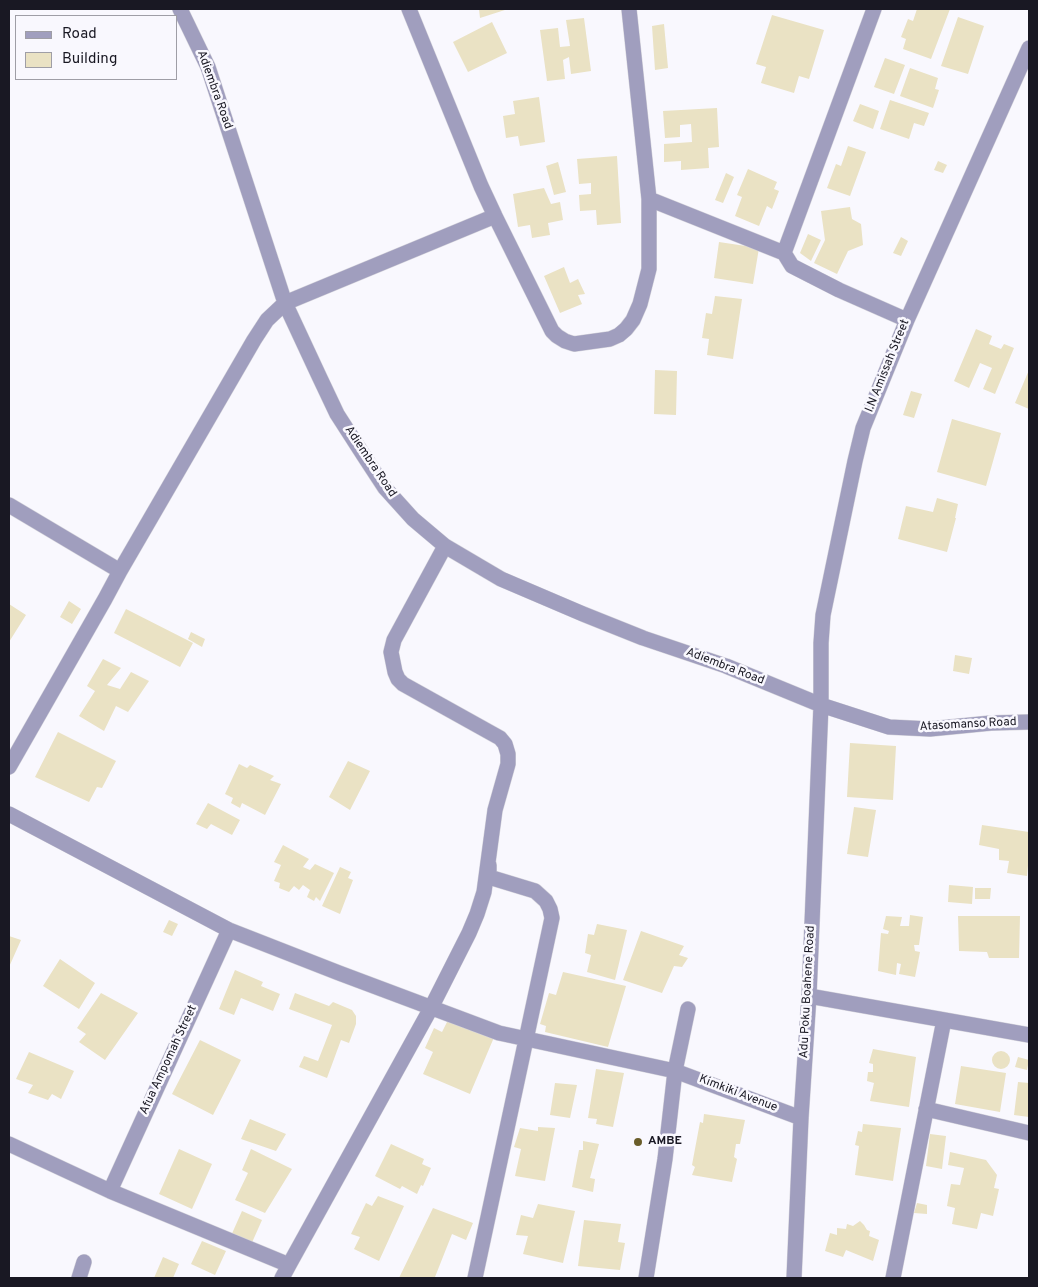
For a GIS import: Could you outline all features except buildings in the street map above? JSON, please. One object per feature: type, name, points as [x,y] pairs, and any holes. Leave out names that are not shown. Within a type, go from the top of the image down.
[{"type":"street","name":"Adiembra Road","points":[[180,9],[208,67],[285,303],[337,414],[385,488],[413,519],[445,546],[501,579],[643,638],[726,666],[821,705]]},
{"type":"street","points":[[409,9],[495,216],[552,331],[565,341],[574,344],[610,339],[626,329],[633,320],[640,304],[649,269],[649,199],[629,9]]},
{"type":"street","points":[[784,253],[874,9]]},
{"type":"street","name":"I.N Amissah Street","points":[[821,705],[821,644],[824,616],[863,428],[907,320],[1029,48]]},
{"type":"street","points":[[649,199],[784,253],[792,266],[907,320]]},
{"type":"street","points":[[9,767],[120,570],[267,320],[285,303],[495,216]]},
{"type":"street","points":[[9,505],[120,570]]},
{"type":"street","points":[[9,1144],[285,1271],[431,1008],[469,933],[484,892],[495,810],[508,764],[505,744],[500,738],[403,684],[395,672],[391,652],[394,640],[445,546]]},
{"type":"street","name":"Atasomanso Road","points":[[821,705],[889,727],[930,729],[991,723],[1029,722]]},
{"type":"street","name":"Adu Poku Boahene Road","points":[[794,1278],[821,705]]},
{"type":"street","name":"Kimkiki Avenue","points":[[9,814],[229,930],[431,1008],[499,1033],[675,1071],[801,1118]]},
{"type":"street","points":[[475,1278],[552,918],[546,901],[536,892],[489,877],[489,859]]},
{"type":"street","name":"Afua Ampomah Street","points":[[110,1190],[229,930]]},
{"type":"street","points":[[808,996],[1029,1034]]},
{"type":"street","points":[[646,1278],[665,1159],[675,1071],[688,1009]]},
{"type":"street","points":[[893,1278],[944,1020]]},
{"type":"street","points":[[926,1109],[1029,1133]]},
{"type":"street","points":[[79,1278],[84,1262]]},
{"type":"place","name":"AMBE","points":[[638,1142]]}]
